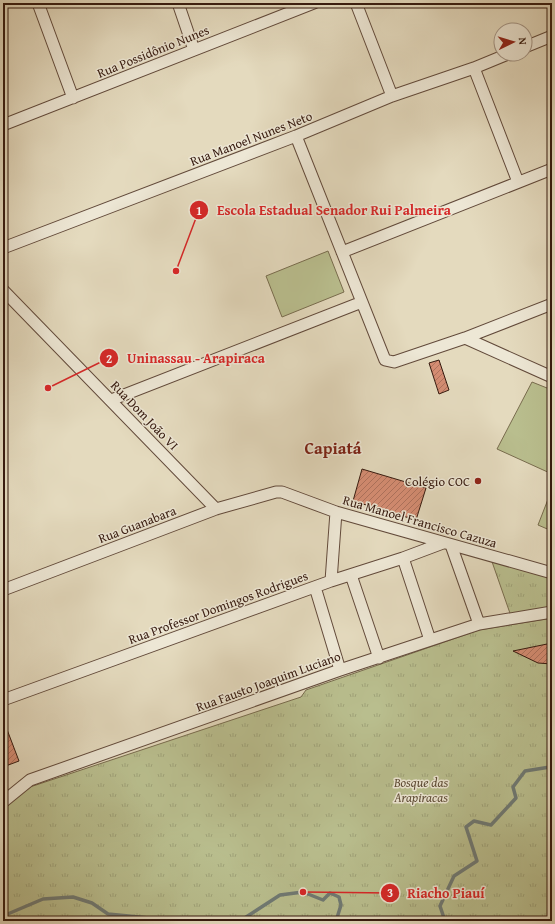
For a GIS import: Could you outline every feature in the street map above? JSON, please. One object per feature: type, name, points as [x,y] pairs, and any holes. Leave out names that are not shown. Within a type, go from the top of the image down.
[{"type":"street","points":[[38,3],[73,98]]},
{"type":"street","points":[[178,3],[194,50]]},
{"type":"street","name":"Rua Possidônio Nunes","points":[[3,125],[314,3]]},
{"type":"street","points":[[356,3],[392,96]]},
{"type":"street","points":[[533,44],[552,36]]},
{"type":"street","name":"Rua Manoel Nunes Neto","points":[[3,248],[296,136],[392,96],[493,60]]},
{"type":"street","points":[[474,68],[518,182]]},
{"type":"street","points":[[296,136],[387,362],[394,362],[465,338],[552,304]]},
{"type":"street","points":[[342,252],[552,169]]},
{"type":"street","name":"Rua Dom João VI","points":[[3,290],[216,509]]},
{"type":"street","points":[[111,400],[362,302]]},
{"type":"street","points":[[465,338],[552,377]]},
{"type":"street","name":"Rua Guanabara","points":[[3,590],[216,509],[276,492],[282,492]]},
{"type":"street","name":"Rua Manoel Francisco Cazuza","points":[[282,492],[336,512],[552,573]]},
{"type":"street","points":[[331,581],[336,512]]},
{"type":"street","points":[[447,544],[479,624]]},
{"type":"street","name":"Rua Professor Domingos Rodrigues","points":[[3,700],[331,581],[447,544]]},
{"type":"street","points":[[403,558],[430,640]]},
{"type":"street","points":[[351,575],[379,658]]},
{"type":"street","points":[[315,587],[340,670]]},
{"type":"street","name":"Rua Fausto Joaquim Luciano","points":[[3,802],[30,780],[340,670],[479,624],[552,612]]},
{"type":"green space","points":[[328,251],[344,292],[282,317],[266,276]]},
{"type":"green space","points":[[532,382],[552,390],[552,474],[497,449]]},
{"type":"green space","points":[[552,489],[552,531],[538,525]]},
{"type":"green space","points":[[490,556],[552,573],[552,612],[512,619]]},
{"type":"green space","name":"Bosque das Arapiracas","points":[[552,618],[552,921],[3,921],[3,809],[27,788],[301,697],[306,690],[479,630]]},
{"type":"building","points":[[439,360],[449,390],[439,394],[429,363]]},
{"type":"building","points":[[362,469],[426,488],[416,520],[353,501]]},
{"type":"building","points":[[552,643],[552,664],[538,663],[513,651]]},
{"type":"building","points":[[3,719],[19,761],[3,767]]},
{"type":"waterway","points":[[445,921],[440,906],[454,876],[477,861],[466,827],[474,821],[491,825],[516,798],[513,787],[525,771],[550,767],[552,764]]},
{"type":"waterway","points":[[240,921],[280,895],[303,892],[323,900],[330,893],[339,897],[341,905],[336,921]]},
{"type":"waterway","points":[[3,916],[43,899],[73,897],[92,903],[108,914],[180,921]]},
{"type":"place","name":"Escola Estadual Senador Rui Palmeira","points":[[176,271]]},
{"type":"place","name":"Uninassau - Arapiraca","points":[[48,388]]},
{"type":"place","name":"Colégio COC","points":[[478,481]]},
{"type":"place","name":"Riacho Piauí","points":[[303,892]]},
{"type":"district","name":"Capiatá","points":[[333,448]]}]
